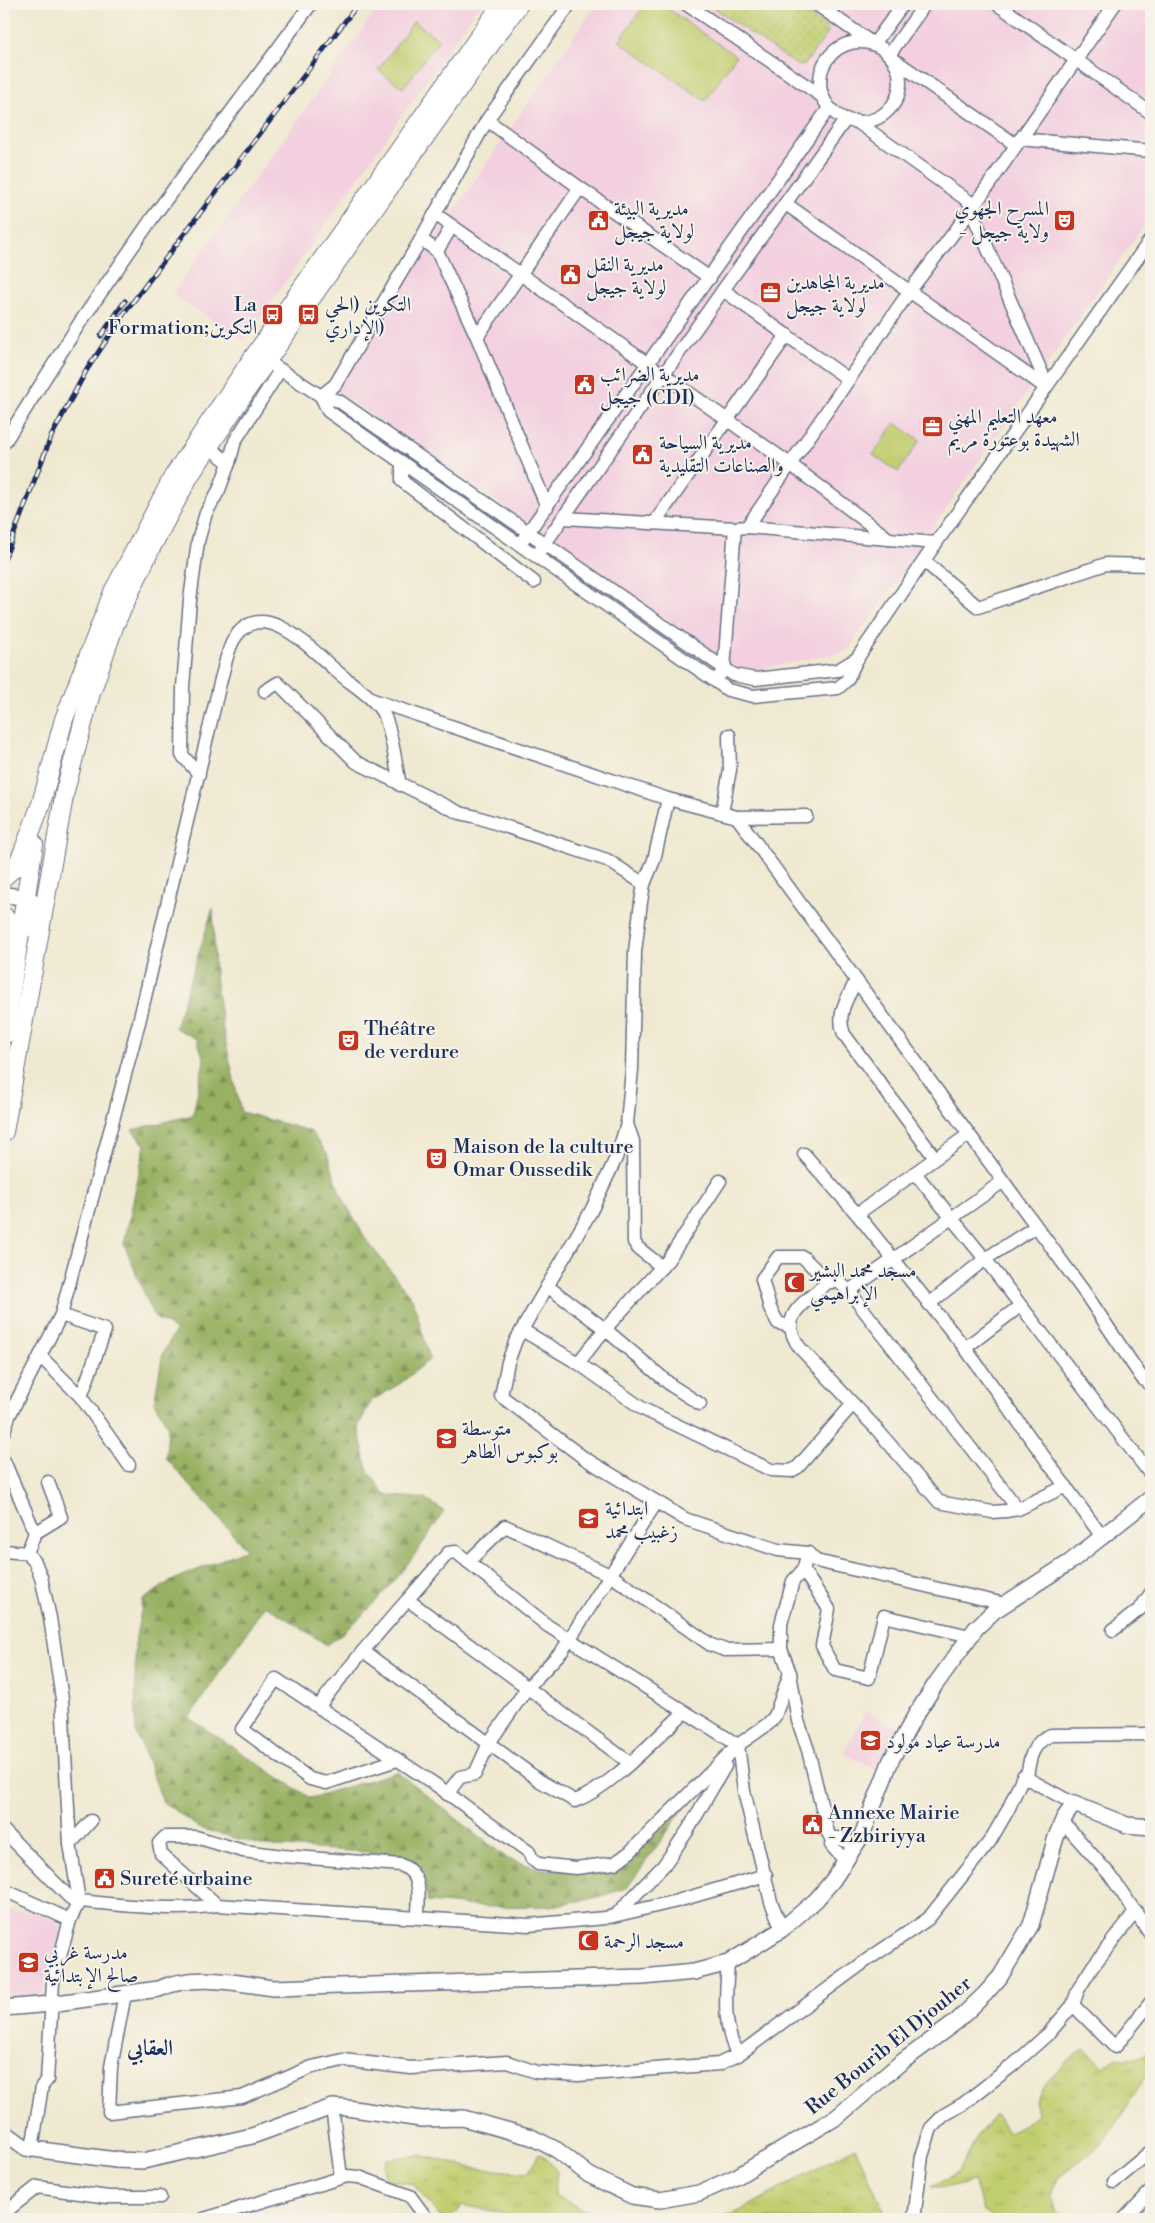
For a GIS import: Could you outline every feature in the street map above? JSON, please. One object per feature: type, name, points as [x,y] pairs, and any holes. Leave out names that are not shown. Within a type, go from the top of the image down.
[{"type":"highway","points":[[4,877],[21,857],[40,804],[64,719],[109,600],[174,475],[252,359],[502,4]]},
{"type":"highway","points":[[4,1132],[19,938],[68,782],[91,693],[115,624],[152,546],[190,475],[209,447],[273,366],[519,4]]},
{"type":"highway","points":[[12,1034],[32,899],[40,804]]},
{"type":"highway","points":[[4,916],[19,938]]},
{"type":"main road","points":[[4,895],[32,899]]},
{"type":"main road","points":[[4,903],[32,899]]},
{"type":"main road","points":[[4,2008],[50,2004],[159,1989],[171,1983],[185,1981],[231,1982],[273,1988],[648,1977],[694,1972],[728,1963],[782,1929],[816,1900],[846,1862],[856,1846],[874,1808],[891,1760],[935,1685],[970,1636],[988,1617],[1005,1604],[1070,1562],[1103,1538],[1151,1498]]},
{"type":"main road","points":[[1074,1804],[1127,1825],[1151,1827]]},
{"type":"main road","name":"Rue Bourib El Djouher","points":[[4,2135],[26,2148],[116,2160],[143,2161],[252,2136],[332,2107],[421,2119],[463,2118],[530,2137],[557,2150],[600,2181],[624,2194],[643,2199],[670,2199],[710,2189],[736,2177],[837,2117],[898,2064],[961,2017],[986,1994],[1000,1977],[1031,1925],[1056,1837],[1062,1821],[1074,1804]]},
{"type":"street","points":[[4,443],[79,324],[153,217],[311,4]]},
{"type":"street","points":[[321,396],[335,385],[422,239],[487,120],[570,4]]},
{"type":"street","points":[[686,4],[972,207],[1046,386]]},
{"type":"street","points":[[816,4],[1018,142],[1151,150]]},
{"type":"street","points":[[872,44],[903,4]]},
{"type":"street","points":[[891,56],[925,4]]},
{"type":"street","points":[[997,4],[1151,113]]},
{"type":"street","points":[[715,680],[724,669],[741,527],[790,464],[908,292],[972,207],[1115,4]]},
{"type":"street","points":[[826,103],[820,85],[821,72],[826,60],[834,50],[846,44],[858,41],[872,44]]},
{"type":"street","points":[[851,120],[866,122],[879,118],[889,109],[897,97],[900,84],[898,70],[891,56]]},
{"type":"street","points":[[520,544],[710,278],[826,103]]},
{"type":"street","points":[[487,120],[580,188],[710,278]]},
{"type":"street","points":[[536,556],[723,290],[851,120]]},
{"type":"street","points":[[477,337],[580,188]]},
{"type":"street","points":[[786,204],[908,292],[1046,386]]},
{"type":"street","points":[[435,214],[522,274],[727,422],[790,464],[890,539]]},
{"type":"street","points":[[437,251],[452,226]]},
{"type":"street","points":[[321,396],[328,411],[728,690],[753,696],[838,688],[847,680],[858,657],[924,561],[1151,238]]},
{"type":"street","points":[[422,239],[437,251],[477,337],[544,511]]},
{"type":"street","points":[[723,290],[848,379]]},
{"type":"street","points":[[655,522],[787,336]]},
{"type":"street","points":[[273,366],[321,396],[339,400],[734,675],[755,679],[838,670],[858,657]]},
{"type":"street","points":[[199,774],[182,756],[183,687],[190,600],[201,526],[229,463],[235,441],[259,386]]},
{"type":"street","points":[[209,447],[229,463]]},
{"type":"street","points":[[402,462],[402,481],[534,582]]},
{"type":"street","points":[[512,519],[544,511],[562,520],[655,522],[741,527],[936,544]]},
{"type":"street","points":[[493,550],[505,534]]},
{"type":"street","points":[[924,561],[978,607],[1106,564],[1151,565]]},
{"type":"street","points":[[4,1431],[9,1416],[61,1315],[139,1022],[221,679],[231,646],[241,631],[255,623],[270,623],[294,634],[373,700],[384,716],[400,785]]},
{"type":"street","points":[[265,691],[278,683],[356,762],[400,785],[460,813],[607,860],[644,884]]},
{"type":"street","points":[[373,700],[668,799],[737,817],[806,816]]},
{"type":"street","points":[[722,813],[730,770],[729,735]]},
{"type":"street","points":[[668,799],[654,860],[644,884],[635,952],[632,1069],[627,1124],[616,1158],[591,1210],[522,1330],[510,1355],[501,1396],[584,1458],[656,1503],[691,1522],[778,1550],[808,1553],[816,1561],[1005,1604]]},
{"type":"street","points":[[737,817],[1085,1293],[1142,1378],[1151,1386]]},
{"type":"street","points":[[856,981],[841,1013],[840,1024],[844,1034],[935,1158]]},
{"type":"street","points":[[627,1124],[633,1140],[634,1242],[638,1248],[662,1267]]},
{"type":"street","points":[[857,1214],[968,1135]]},
{"type":"street","points":[[804,1154],[857,1214],[965,1348],[1103,1538]]},
{"type":"street","points":[[915,1173],[985,1259],[1151,1474]]},
{"type":"street","points":[[578,1364],[605,1329],[662,1267],[720,1181]]},
{"type":"street","points":[[849,1291],[1002,1182]]},
{"type":"street","points":[[930,1304],[985,1259],[1035,1227]]},
{"type":"street","points":[[828,1282],[803,1257],[778,1257],[762,1279],[770,1308],[786,1321],[793,1338],[800,1348],[852,1405],[874,1426],[939,1502],[992,1512],[1018,1509],[1066,1486]]},
{"type":"street","points":[[786,1321],[828,1282],[839,1282],[849,1291],[1018,1509]]},
{"type":"street","points":[[547,1286],[605,1329],[672,1386],[700,1404]]},
{"type":"street","points":[[965,1348],[1020,1306]]},
{"type":"street","points":[[61,1315],[104,1330],[81,1397]]},
{"type":"street","points":[[522,1330],[578,1364],[643,1410],[771,1470],[790,1471],[798,1467],[852,1405]]},
{"type":"street","points":[[40,1356],[81,1397],[129,1465]]},
{"type":"street","points":[[4,1461],[36,1533]]},
{"type":"street","points":[[27,1553],[36,1533],[61,1517],[48,1482]]},
{"type":"street","points":[[447,1794],[460,1776],[475,1774],[488,1743],[527,1688],[570,1640],[612,1576],[656,1503]]},
{"type":"street","points":[[468,1562],[505,1526],[612,1576],[711,1644],[725,1650],[781,1649]]},
{"type":"street","points":[[4,1551],[27,1553],[35,1562],[41,1577],[50,1618],[62,1699],[70,1844],[78,1903],[70,1920],[53,1982],[50,2004],[47,2080],[42,2086],[32,2149]]},
{"type":"street","points":[[319,1706],[362,1651],[448,1553],[461,1554],[468,1562],[542,1621],[738,1745]]},
{"type":"street","points":[[808,1553],[803,1570],[794,1581],[781,1624],[781,1649],[790,1673],[798,1721],[808,1750],[828,1833],[831,1838],[839,1838],[856,1846]]},
{"type":"street","points":[[803,1570],[829,1609],[822,1646],[835,1670],[869,1678],[884,1616],[970,1636]]},
{"type":"street","points":[[1114,1630],[1140,1609],[1151,1593]]},
{"type":"street","points":[[408,1600],[630,1763]]},
{"type":"street","points":[[362,1651],[540,1781],[575,1801],[592,1792],[630,1763],[685,1712]]},
{"type":"street","points":[[397,1760],[326,1783],[320,1783],[242,1729],[276,1679],[319,1706],[447,1794],[529,1852],[532,1859],[538,1864],[576,1868],[615,1864],[630,1852],[738,1745],[768,1724],[775,1716],[790,1673]]},
{"type":"street","points":[[1026,1778],[1033,1749],[1041,1740],[1051,1735],[1151,1734]]},
{"type":"street","points":[[738,1745],[744,1791],[766,1875],[771,1902],[782,1929]]},
{"type":"street","points":[[618,1913],[664,1865],[677,1847],[738,1745]]},
{"type":"street","points":[[125,1994],[111,2067],[109,2112],[242,2097],[312,2067],[343,2060],[411,2068],[499,2062],[536,2072],[586,2075],[692,2068],[719,2064],[738,2055],[867,1960],[928,1920],[990,1841],[1008,1810],[1023,1776],[1074,1804]]},
{"type":"street","points":[[70,1844],[91,1821]]},
{"type":"street","points":[[1062,1821],[1110,1874],[1151,1935]]},
{"type":"street","points":[[4,1831],[78,1903],[165,1907],[217,1905],[528,1925],[588,1920],[677,1900],[766,1875]]},
{"type":"street","points":[[217,1905],[161,1854],[159,1843],[162,1840],[165,1838],[196,1838],[251,1852],[401,1865],[413,1872],[419,1881],[418,1917]]},
{"type":"street","points":[[831,1845],[846,1862]]},
{"type":"street","points":[[4,1890],[70,1920]]},
{"type":"street","points":[[914,2219],[922,2156],[931,2128],[944,2116],[963,2104],[1019,2060],[1049,2033],[1073,2006],[1078,1990],[1093,1966],[1137,1913],[1151,1910]]},
{"type":"street","points":[[728,1963],[726,2014],[730,2040],[738,2055]]},
{"type":"street","points":[[1073,2006],[1115,2047],[1151,2002]]},
{"type":"street","points":[[332,2107],[341,2176]]},
{"type":"street","points":[[1114,2182],[1151,2151]]},
{"type":"street","points":[[204,2219],[341,2176],[360,2177],[410,2196],[427,2219]]},
{"type":"street","points":[[4,2214],[37,2187],[108,2197],[160,2197]]},
{"type":"street","points":[[1124,2219],[1151,2191]]},
{"type":"shaded area","points":[[381,4],[480,4],[244,341],[172,294]]},
{"type":"shaded area","points":[[596,4],[1151,4],[1151,215],[846,652],[743,672],[332,388]]},
{"type":"shaded area","name":"مدرسة عياد مولود","points":[[866,1711],[898,1728],[875,1770],[843,1753]]},
{"type":"shaded area","name":"مدرسة غربي صالح الإبتدائية","points":[[30,1910],[56,1921],[61,1931],[42,1995],[4,1998],[4,1918],[7,1917],[7,1911]]},
{"type":"green space","points":[[645,4],[661,4],[736,56],[705,101],[619,41]]},
{"type":"green space","points":[[708,4],[794,4],[827,28],[828,33],[804,65],[798,66]]},
{"type":"green space","points":[[414,21],[439,40],[403,88],[378,70]]},
{"type":"green space","points":[[895,423],[920,440],[898,472],[873,455]]},
{"type":"green space","points":[[213,908],[215,976],[222,1025],[241,1112],[310,1131],[327,1153],[340,1193],[365,1238],[413,1300],[430,1359],[401,1383],[371,1401],[358,1427],[368,1471],[385,1495],[426,1499],[444,1511],[420,1548],[392,1584],[361,1617],[327,1645],[265,1605],[189,1718],[310,1798],[397,1772],[508,1859],[541,1869],[617,1872],[692,1797],[627,1888],[594,1898],[550,1906],[486,1907],[428,1902],[422,1867],[401,1854],[264,1846],[199,1828],[163,1802],[136,1732],[135,1642],[143,1600],[169,1582],[246,1549],[166,1458],[168,1426],[154,1402],[163,1353],[176,1330],[154,1317],[124,1244],[145,1145],[132,1130],[193,1115],[204,1060],[197,1039],[175,1028]]},
{"type":"green space","points":[[1151,2047],[1151,2069],[1104,2142],[1058,2178],[1051,2195],[1057,2212],[1069,2219],[996,2219],[983,2210],[974,2181],[944,2188],[931,2186],[958,2174],[978,2134],[995,2114],[1008,2132],[1025,2124],[1038,2113],[1035,2100],[1056,2072],[1076,2054],[1084,2049],[1104,2067],[1114,2058],[1139,2057]]},
{"type":"green space","points":[[855,2147],[885,2213],[885,2219],[718,2219],[740,2211]]},
{"type":"green space","points":[[539,2154],[545,2157],[557,2171],[554,2195],[602,2219],[515,2219],[497,2212],[462,2205],[450,2219],[442,2219],[413,2184],[384,2180],[386,2159],[420,2155],[472,2168],[528,2173]]},
{"type":"railway","points":[[4,560],[51,437],[86,371],[123,315],[358,4]]},
{"type":"railway","points":[[101,336],[125,301]]},
{"type":"place","name":"مديرية البيئة لولاية جيجل","points":[[598,220]]},
{"type":"place","name":"المسرح الجهوي - ولاية جيجل","points":[[1065,220]]},
{"type":"place","name":"مديرية النقل لولاية جيجل","points":[[570,275]]},
{"type":"place","name":"مديرية المجاهدين لولاية جيجل","points":[[770,293]]},
{"type":"place","name":"La Formation;التكوين","points":[[273,315]]},
{"type":"place","name":"التكوين (الحي الإداري)","points":[[309,315]]},
{"type":"place","name":"مديرية الضرائب جيجل (CDI)","points":[[584,385]]},
{"type":"place","name":"معهد التعليم المهني الشهيدة بوعتورة مريم","points":[[932,427]]},
{"type":"place","name":"مديرية السياحة والصناعات التقليدية","points":[[643,454]]},
{"type":"place","name":"Théâtre de verdure","points":[[348,1040]]},
{"type":"place","name":"Maison de la culture Omar Oussedik","points":[[437,1158]]},
{"type":"place","name":"مسجد محمد البشير الإبراهيمي","points":[[794,1282]]},
{"type":"place","name":"متوسطة بوكبوس الطاهر","points":[[446,1439]]},
{"type":"place","name":"ابتدائية زغبيب محمد","points":[[589,1519]]},
{"type":"place","name":"مدرسة عياد مولود","points":[[870,1741]]},
{"type":"place","name":"Annexe Mairie - Zzbiriyya","points":[[812,1824]]},
{"type":"place","name":"Sureté urbaine","points":[[104,1878]]},
{"type":"place","name":"مسجد الرحمة","points":[[588,1941]]},
{"type":"place","name":"مدرسة غربي صالح الإبتدائية","points":[[28,1963]]},
{"type":"district","name":"العقابي","points":[[150,2047]]}]
